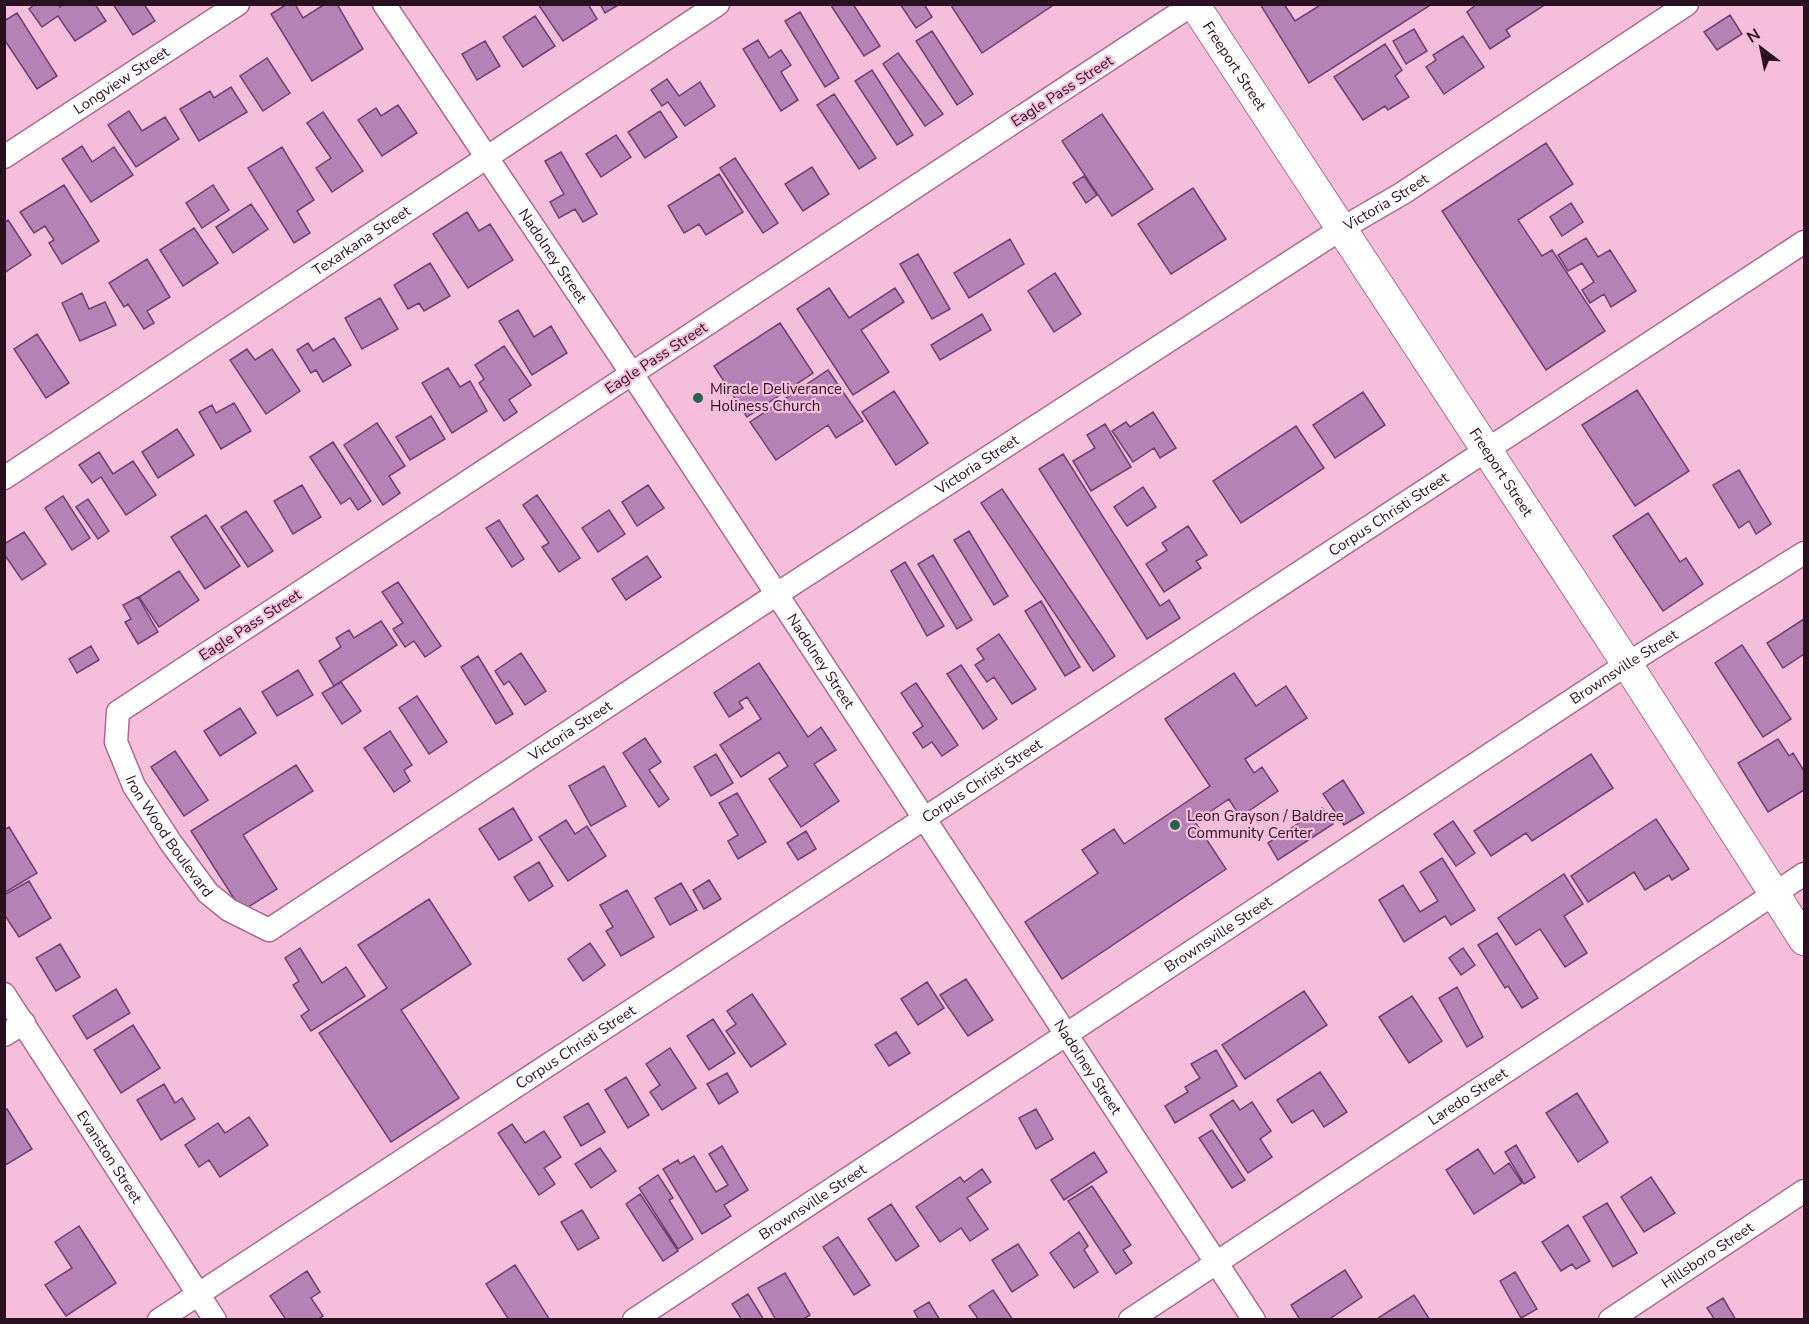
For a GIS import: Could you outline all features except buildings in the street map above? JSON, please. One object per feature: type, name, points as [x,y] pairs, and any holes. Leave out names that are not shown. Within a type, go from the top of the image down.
[{"type":"main road","name":"Freeport Street","points":[[1194,4],[1628,664],[1804,940]]},
{"type":"street","name":"Longview Street","points":[[4,157],[238,4]]},
{"type":"street","name":"Nadolney Street","points":[[384,4],[632,374],[923,820],[1254,1320]]},
{"type":"street","name":"Texarkana Street","points":[[4,478],[718,4]]},
{"type":"street","name":"Eagle Pass Street","points":[[118,712],[1194,4]]},
{"type":"street","name":"Victoria Street","points":[[269,930],[777,594],[1341,229],[1403,193],[1687,4]]},
{"type":"street","name":"Corpus Christi Street","points":[[159,1320],[1804,242]]},
{"type":"street","name":"Brownsville Street","points":[[634,1320],[1628,664],[1804,553]]},
{"type":"street","name":"Iron Wood Boulevard","points":[[118,712],[116,742],[134,786],[171,843],[208,893],[229,910],[269,930]]},
{"type":"street","name":"Laredo Street","points":[[1130,1320],[1804,874]]},
{"type":"street","name":"Evanston Street","points":[[4,993],[215,1320]]},
{"type":"street","points":[[4,1035],[24,1023]]},
{"type":"street","name":"Hillsboro Street","points":[[1610,1320],[1804,1191]]},
{"type":"place","name":"Miracle Deliverance Holiness Church","points":[[698,398]]},
{"type":"place","name":"Leon Grayson / Baldree Community Center","points":[[1175,825]]}]
